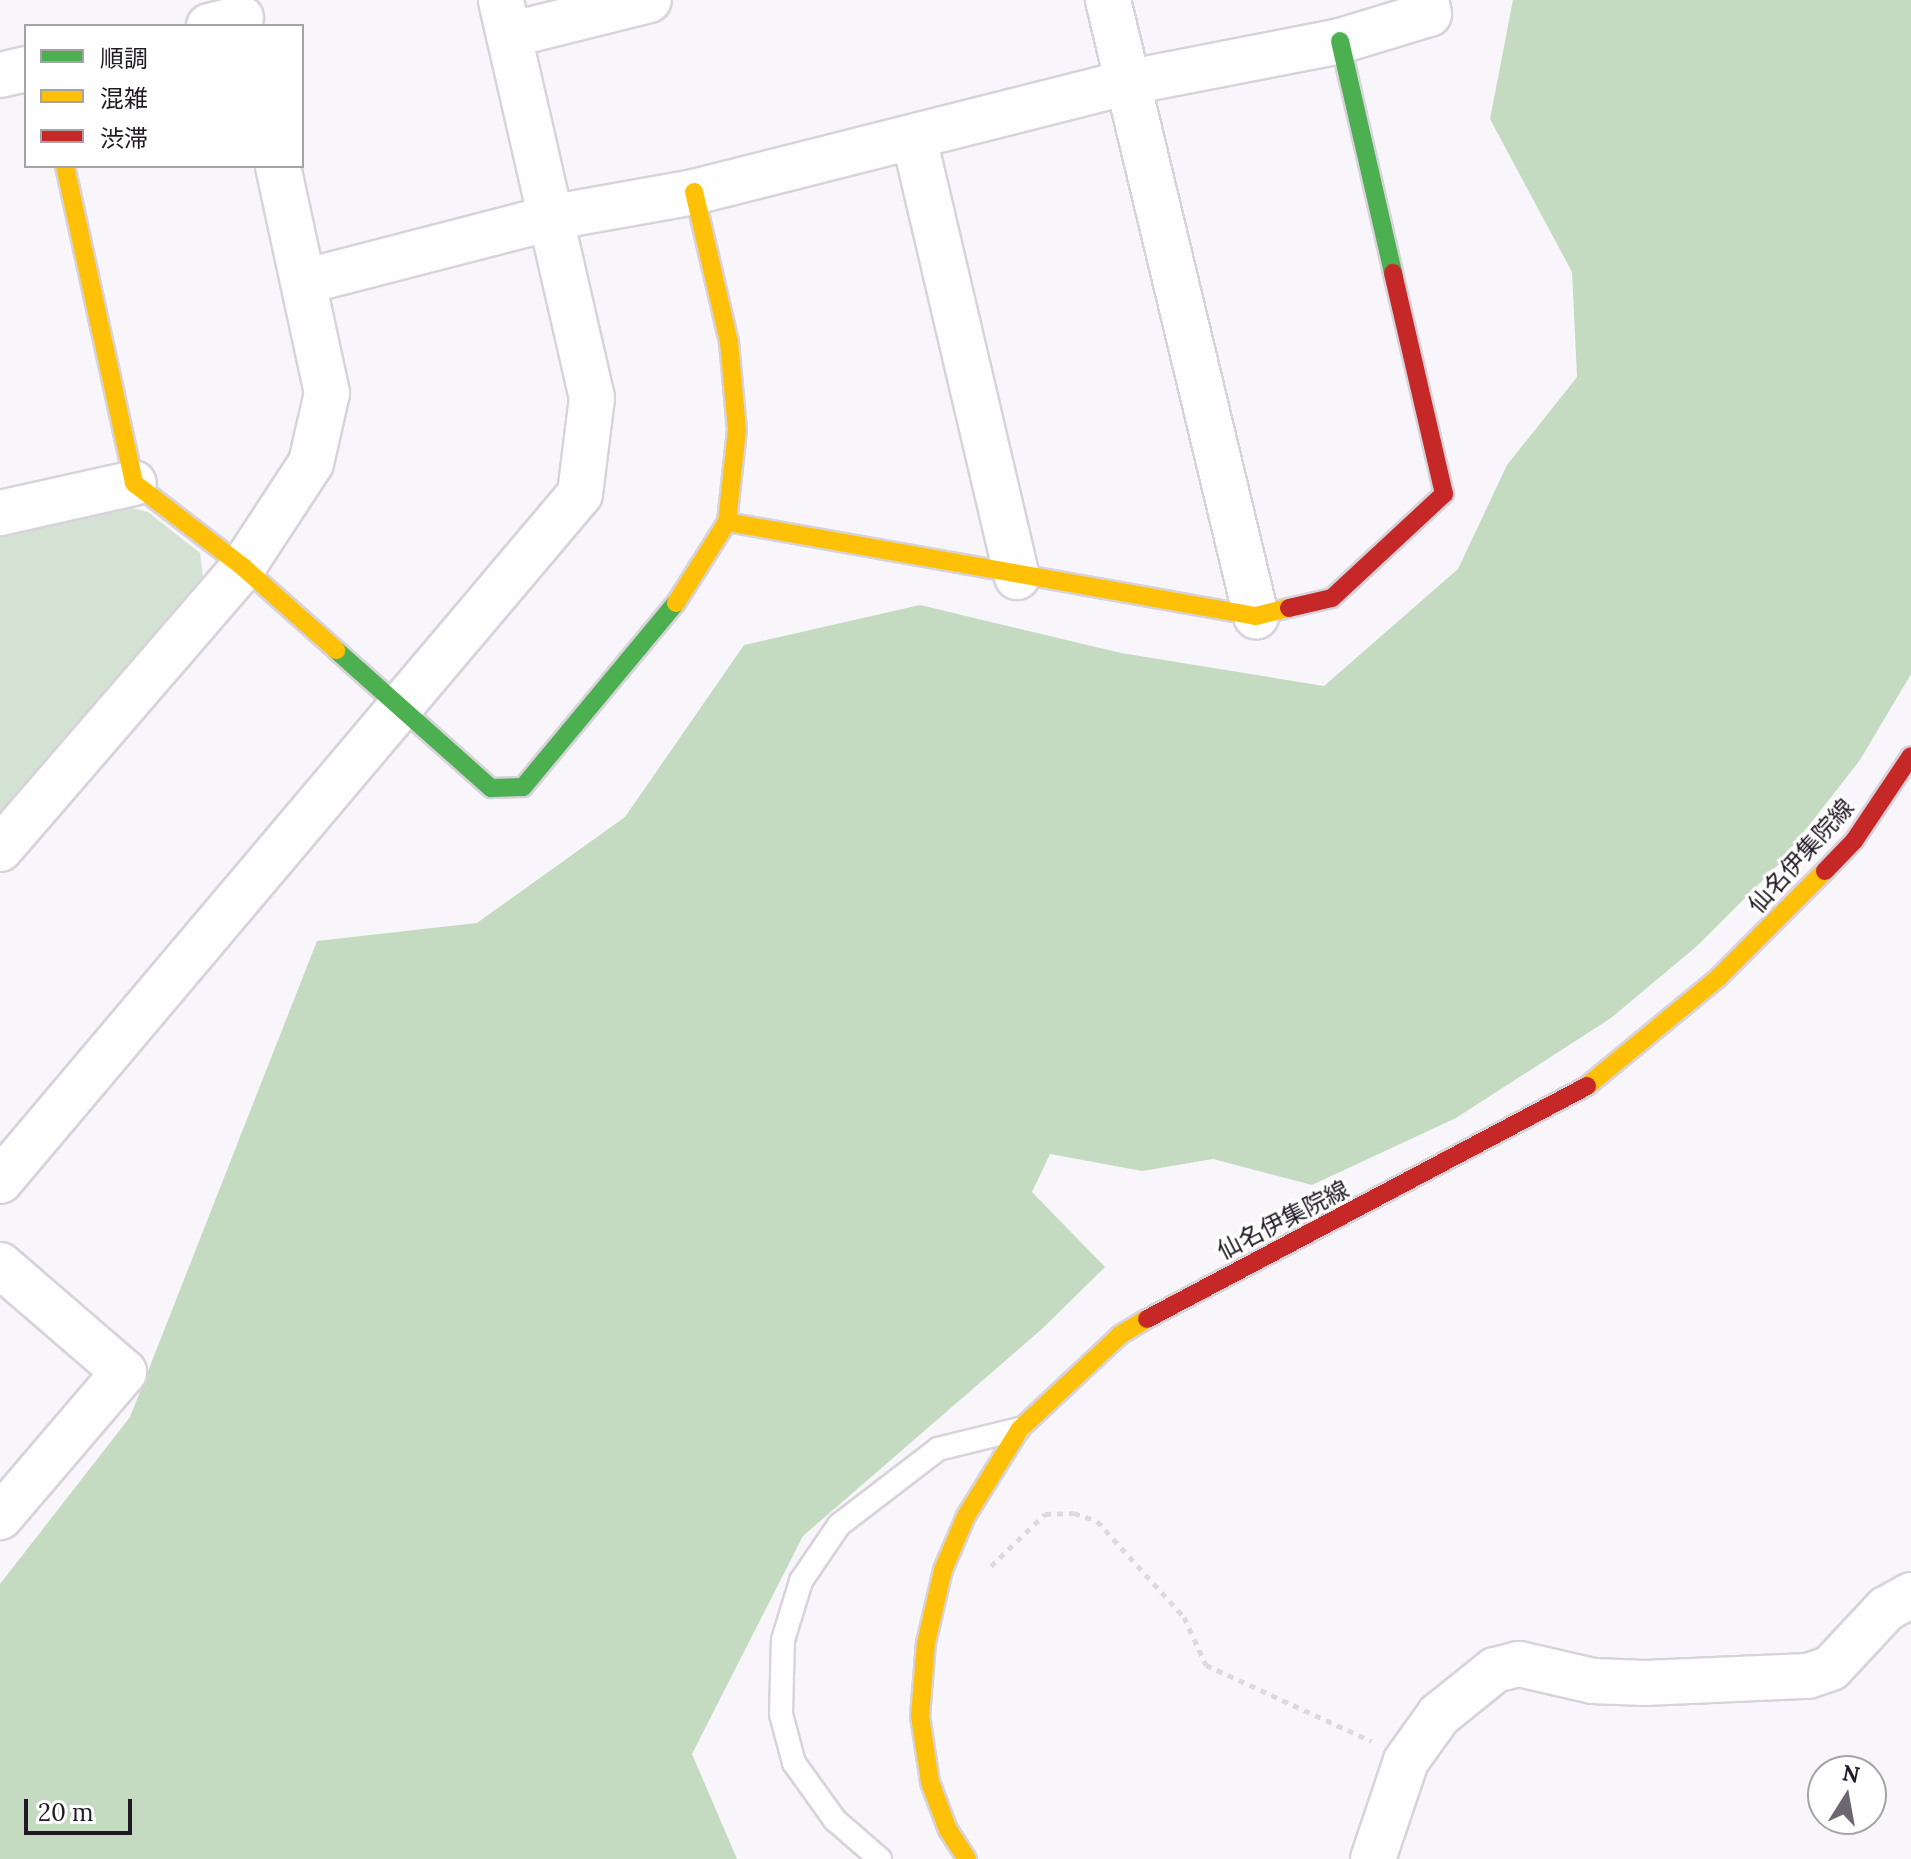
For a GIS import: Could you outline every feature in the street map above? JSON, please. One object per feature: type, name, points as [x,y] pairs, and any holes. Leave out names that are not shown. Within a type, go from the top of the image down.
[{"type":"street","points":[[0,1181],[580,494],[592,398],[554,217],[505,17],[649,0]]},
{"type":"street","points":[[1108,0],[1256,616]]},
{"type":"street","points":[[307,281],[554,217],[694,192],[1130,82],[1340,41],[1429,14],[1426,0]]},
{"type":"street","points":[[727,522],[1017,577],[1256,616],[1332,598],[1444,494],[1340,41]]},
{"type":"street","points":[[0,75],[24,69]]},
{"type":"street","points":[[914,138],[1017,577]]},
{"type":"street","points":[[65,168],[134,483],[243,567],[404,706],[491,788],[523,787],[678,601],[727,522],[737,430],[729,342],[694,192]]},
{"type":"street","points":[[0,849],[243,567],[311,463],[327,393],[307,281],[279,168]]},
{"type":"street","points":[[0,513],[134,483]]},
{"type":"street","name":"仙名伊集院線","points":[[967,1859],[948,1830],[930,1782],[920,1716],[926,1643],[948,1557],[966,1516],[1020,1429],[1120,1335],[1188,1294],[1587,1086],[1637,1049],[1718,978],[1854,841],[1911,756]]},
{"type":"street","points":[[0,1265],[124,1372],[0,1517]]},
{"type":"street","points":[[1373,1859],[1406,1761],[1439,1715],[1495,1670],[1519,1664],[1593,1681],[1645,1683],[1808,1676],[1831,1668],[1886,1609],[1911,1595]]},
{"type":"lane","points":[[880,1859],[835,1820],[794,1763],[781,1714],[783,1640],[801,1581],[839,1525],[938,1449],[1020,1429]]},
{"type":"path","points":[[986,1571],[1015,1537],[1045,1514],[1074,1513],[1097,1521],[1184,1617],[1206,1665],[1349,1728],[1406,1761]]},
{"type":"green space","points":[[1513,0],[1911,0],[1911,674],[1860,760],[1778,865],[1697,946],[1611,1018],[1456,1118],[1312,1185],[1213,1159],[1142,1171],[1050,1154],[1032,1192],[1105,1267],[1043,1328],[803,1536],[692,1754],[737,1859],[0,1859],[0,1584],[130,1417],[317,941],[477,923],[625,817],[744,645],[920,605],[1121,653],[1324,686],[1458,569],[1507,465],[1577,377],[1572,272],[1490,119]]},
{"type":"green space","points":[[112,503],[148,512],[200,553],[204,585],[0,825],[0,530]]},
{"type":"traffic: fast","points":[[1340,41],[1393,273]]},
{"type":"traffic: fast","points":[[336,650],[491,788],[523,787],[676,603]]},
{"type":"traffic: slow","points":[[65,168],[134,483],[243,567],[336,650]]},
{"type":"traffic: slow","points":[[676,603],[727,522],[737,430],[729,342],[694,192]]},
{"type":"traffic: slow","points":[[727,522],[1256,616],[1289,608]]},
{"type":"traffic: slow","points":[[1587,1086],[1718,978],[1825,871]]},
{"type":"traffic: slow","points":[[967,1859],[948,1830],[930,1782],[920,1716],[926,1643],[943,1570],[966,1516],[1020,1429],[1120,1335],[1147,1319]]},
{"type":"traffic: jam","points":[[1289,608],[1332,598],[1444,494],[1393,273]]},
{"type":"traffic: jam","points":[[1825,871],[1854,841],[1911,756]]},
{"type":"traffic: jam","points":[[1147,1319],[1587,1086]]}]
